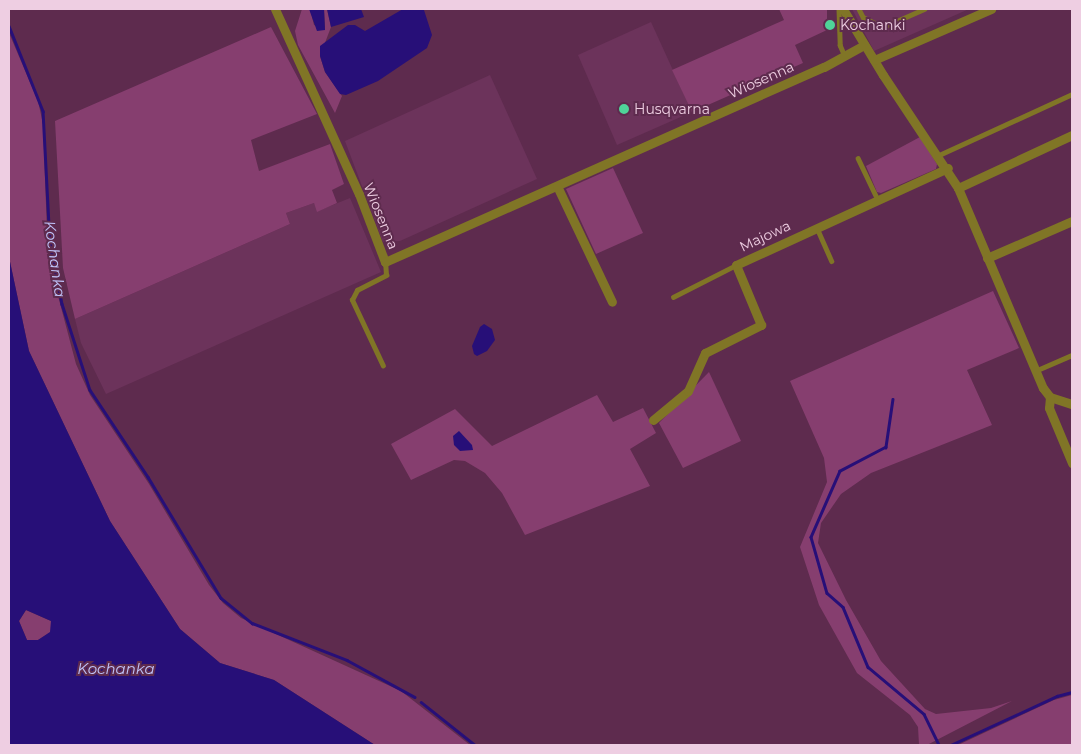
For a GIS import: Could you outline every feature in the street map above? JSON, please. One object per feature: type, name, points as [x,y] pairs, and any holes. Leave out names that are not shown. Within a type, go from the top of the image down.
[{"type":"street","name":"Wiosenna","points":[[275,9],[359,194],[385,262],[846,57],[864,44]]},
{"type":"street","points":[[843,9],[874,60],[948,168],[1035,371],[1050,397],[1049,408],[1072,464]]},
{"type":"street","points":[[874,60],[991,9]]},
{"type":"street","points":[[958,188],[1072,135]]},
{"type":"street","name":"Majowa","points":[[653,420],[688,391],[705,353],[761,325],[736,265],[948,168]]},
{"type":"street","points":[[557,186],[612,302]]},
{"type":"street","points":[[988,258],[1072,221]]},
{"type":"street","points":[[1050,397],[1072,404]]},
{"type":"lane","points":[[839,9],[840,44],[846,57]]},
{"type":"lane","points":[[859,9],[863,17],[882,27],[924,9]]},
{"type":"lane","points":[[938,155],[1072,94]]},
{"type":"lane","points":[[858,158],[878,200]]},
{"type":"lane","points":[[817,228],[832,261]]},
{"type":"lane","points":[[383,366],[352,300],[357,290],[386,275],[385,262]]},
{"type":"lane","points":[[673,297],[736,265]]},
{"type":"lane","points":[[1035,371],[1072,355]]},
{"type":"shaded area","points":[[302,9],[310,9],[314,25],[325,29],[324,9],[327,9],[331,27],[320,56],[325,72],[342,96],[335,113],[298,45],[295,31]]},
{"type":"shaded area","points":[[779,9],[827,9],[827,30],[795,45],[803,63],[692,112],[672,70],[784,20]]},
{"type":"shaded area","points":[[852,9],[969,9],[874,51]]},
{"type":"shaded area","points":[[651,22],[692,112],[617,145],[578,55]]},
{"type":"shaded area","points":[[271,27],[317,114],[251,140],[259,171],[330,144],[344,184],[332,190],[337,203],[317,212],[314,203],[286,213],[290,224],[75,319],[63,268],[55,121]]},
{"type":"shaded area","points":[[9,33],[38,101],[43,124],[48,258],[76,364],[90,395],[149,484],[209,585],[223,603],[241,618],[401,691],[470,745],[375,745],[274,680],[220,663],[180,629],[110,521],[29,351],[9,257]]},
{"type":"shaded area","points":[[490,75],[537,179],[400,241],[383,242],[345,141]]},
{"type":"shaded area","points":[[920,137],[937,164],[936,169],[881,193],[877,192],[866,166]]},
{"type":"shaded area","points":[[613,168],[643,233],[596,254],[566,189]]},
{"type":"shaded area","points":[[350,198],[381,272],[106,394],[81,343],[75,319],[290,224],[286,213],[314,203],[318,211]]},
{"type":"shaded area","points":[[993,291],[1019,348],[967,370],[992,425],[871,473],[841,494],[821,523],[818,543],[846,600],[881,661],[925,709],[936,714],[991,708],[1012,701],[927,745],[919,745],[918,727],[910,715],[857,673],[819,605],[800,547],[827,482],[824,458],[790,381]]},
{"type":"shaded area","points":[[709,372],[741,441],[683,468],[659,423]]},
{"type":"shaded area","points":[[597,395],[613,422],[643,408],[656,433],[630,449],[650,486],[525,535],[502,493],[485,473],[465,461],[454,460],[411,480],[391,444],[455,409],[492,446]]},
{"type":"shaded area","points":[[26,610],[51,621],[51,632],[38,640],[27,640],[19,621]]},
{"type":"shaded area","points":[[1072,695],[1072,745],[958,745],[1054,700]]},
{"type":"water","points":[[309,9],[324,9],[325,30],[317,31]]},
{"type":"water","points":[[327,9],[361,9],[364,17],[331,27]]},
{"type":"water","points":[[403,9],[424,10],[432,35],[427,48],[378,81],[346,95],[340,94],[325,72],[320,56],[320,46],[348,25],[355,25],[365,31]]},
{"type":"water","name":"Kochanka","points":[[9,257],[29,351],[110,521],[180,629],[220,663],[274,680],[375,745],[9,745]],"holes":[[[26,610],[51,621],[50,632],[38,640],[27,640],[19,621]]]},
{"type":"water","points":[[484,324],[492,329],[495,340],[487,351],[477,356],[474,354],[472,346],[480,327]]},
{"type":"water","points":[[459,431],[472,445],[473,450],[460,451],[454,445],[453,436]]},
{"type":"waterway","name":"Kochanka","points":[[9,26],[43,111],[50,243],[62,304],[90,390],[148,477],[221,598],[252,623],[347,660],[415,697]]},
{"type":"waterway","points":[[893,399],[886,447],[840,471],[811,537],[827,593],[843,607],[868,667],[924,714],[939,745]]},
{"type":"waterway","name":"Kochanka","points":[[951,745],[1057,696],[1072,692]]},
{"type":"waterway","name":"Kochanka","points":[[421,702],[475,745]]},
{"type":"place","name":"Kochanki","points":[[830,25]]},
{"type":"place","name":"Husqvarna","points":[[624,109]]}]
